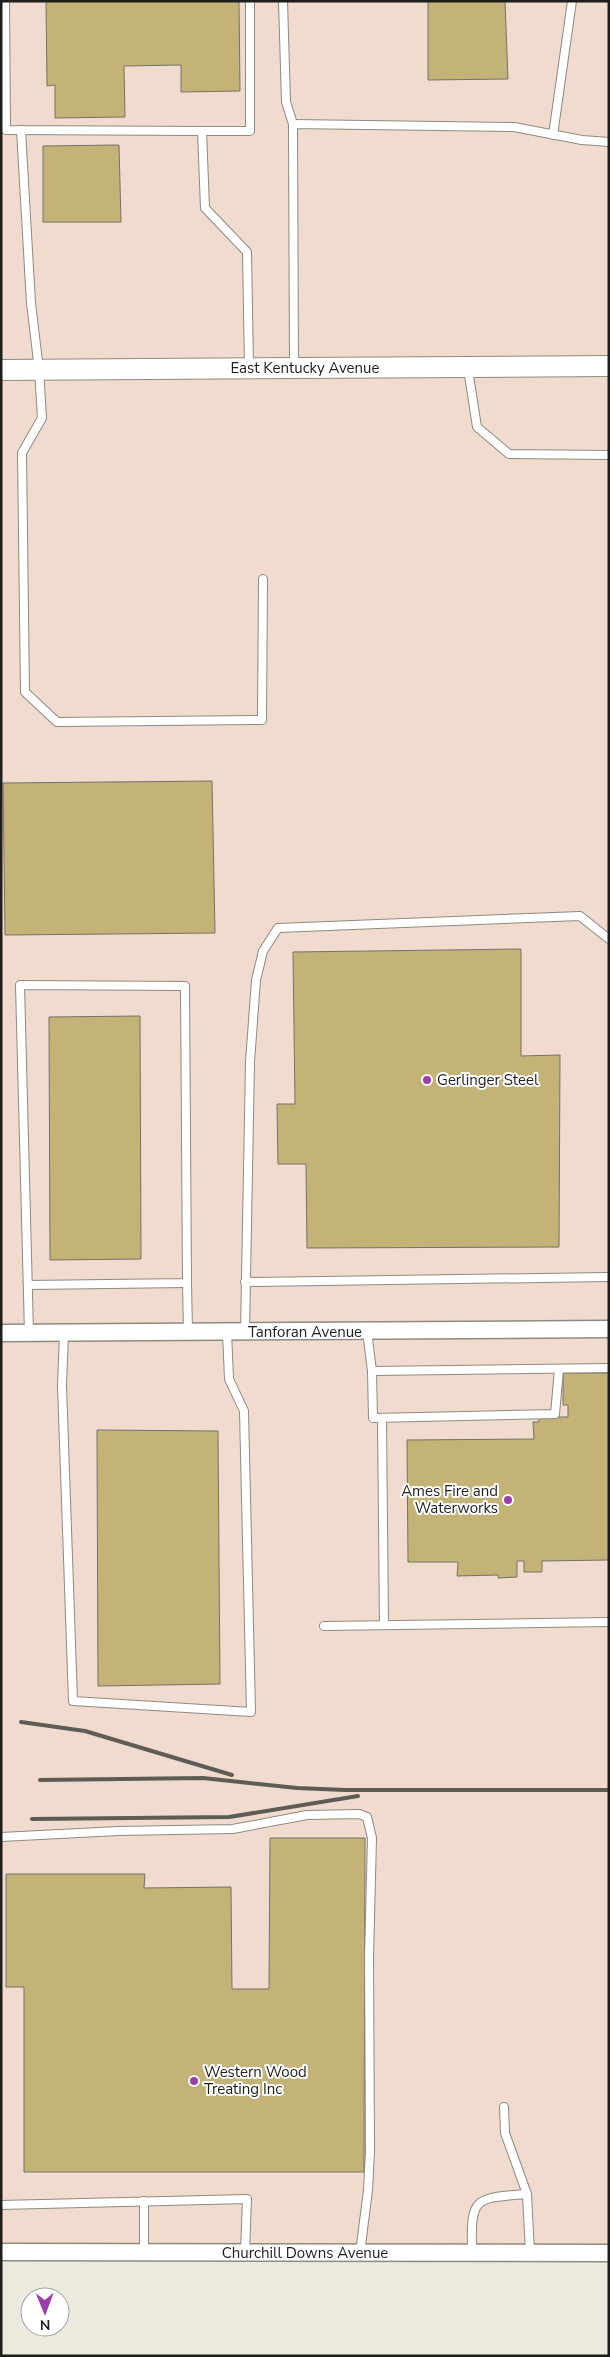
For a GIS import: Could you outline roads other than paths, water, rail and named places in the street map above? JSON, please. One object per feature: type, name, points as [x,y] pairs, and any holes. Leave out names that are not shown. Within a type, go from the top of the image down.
[{"type":"street","name":"East Kentucky Avenue","points":[[1,370],[609,366]]},
{"type":"street","name":"Tanforan Avenue","points":[[1,1333],[609,1329]]},
{"type":"street","name":"Churchill Downs Avenue","points":[[1,2252],[609,2253]]},
{"type":"lane","points":[[5,1],[6,130],[202,131],[250,131],[250,1]]},
{"type":"lane","points":[[283,1],[286,102],[293,124],[294,368]]},
{"type":"lane","points":[[553,135],[572,1]]},
{"type":"lane","points":[[293,124],[514,127],[553,135],[609,142]]},
{"type":"lane","points":[[20,130],[31,303],[39,370],[42,418],[22,453],[25,692],[57,722],[262,720],[263,579]]},
{"type":"lane","points":[[202,131],[205,208],[247,252],[249,369]]},
{"type":"lane","points":[[468,367],[477,427],[509,454],[609,455]]},
{"type":"lane","points":[[245,1332],[250,1062],[256,980],[263,951],[278,928],[580,916],[609,939]]},
{"type":"lane","points":[[29,1333],[20,985],[185,986],[188,1332]]},
{"type":"lane","points":[[245,1282],[609,1277]]},
{"type":"lane","points":[[28,1285],[187,1283]]},
{"type":"lane","points":[[368,1331],[372,1371],[373,1418],[555,1414],[559,1369]]},
{"type":"lane","points":[[64,1333],[62,1386],[73,1701],[251,1712],[244,1411],[229,1379],[227,1332]]},
{"type":"lane","points":[[372,1371],[609,1368]]},
{"type":"lane","points":[[382,1418],[384,1625]]},
{"type":"lane","points":[[324,1626],[609,1622]]},
{"type":"lane","points":[[1,1838],[118,1831],[234,1829],[307,1815],[359,1814],[367,1817],[372,1838],[369,1957],[370,2150],[368,2190],[360,2253]]},
{"type":"lane","points":[[504,2107],[505,2133],[527,2194],[530,2253]]},
{"type":"lane","points":[[472,2253],[472,2213],[479,2202],[497,2196],[527,2194]]},
{"type":"lane","points":[[1,2205],[247,2199],[245,2252]]},
{"type":"lane","points":[[144,2201],[144,2253]]},
{"type":"railway","points":[[21,1722],[85,1731],[232,1775]]},
{"type":"railway","points":[[40,1780],[203,1778],[297,1788],[345,1790],[609,1790]]},
{"type":"railway","points":[[32,1819],[229,1817],[358,1796]]},
{"type":"place","name":"Gerlinger Steel","points":[[427,1080]]},
{"type":"place","name":"Ames Fire and Waterworks","points":[[508,1500]]},
{"type":"place","name":"Western Wood Treating Inc","points":[[194,2081]]}]
